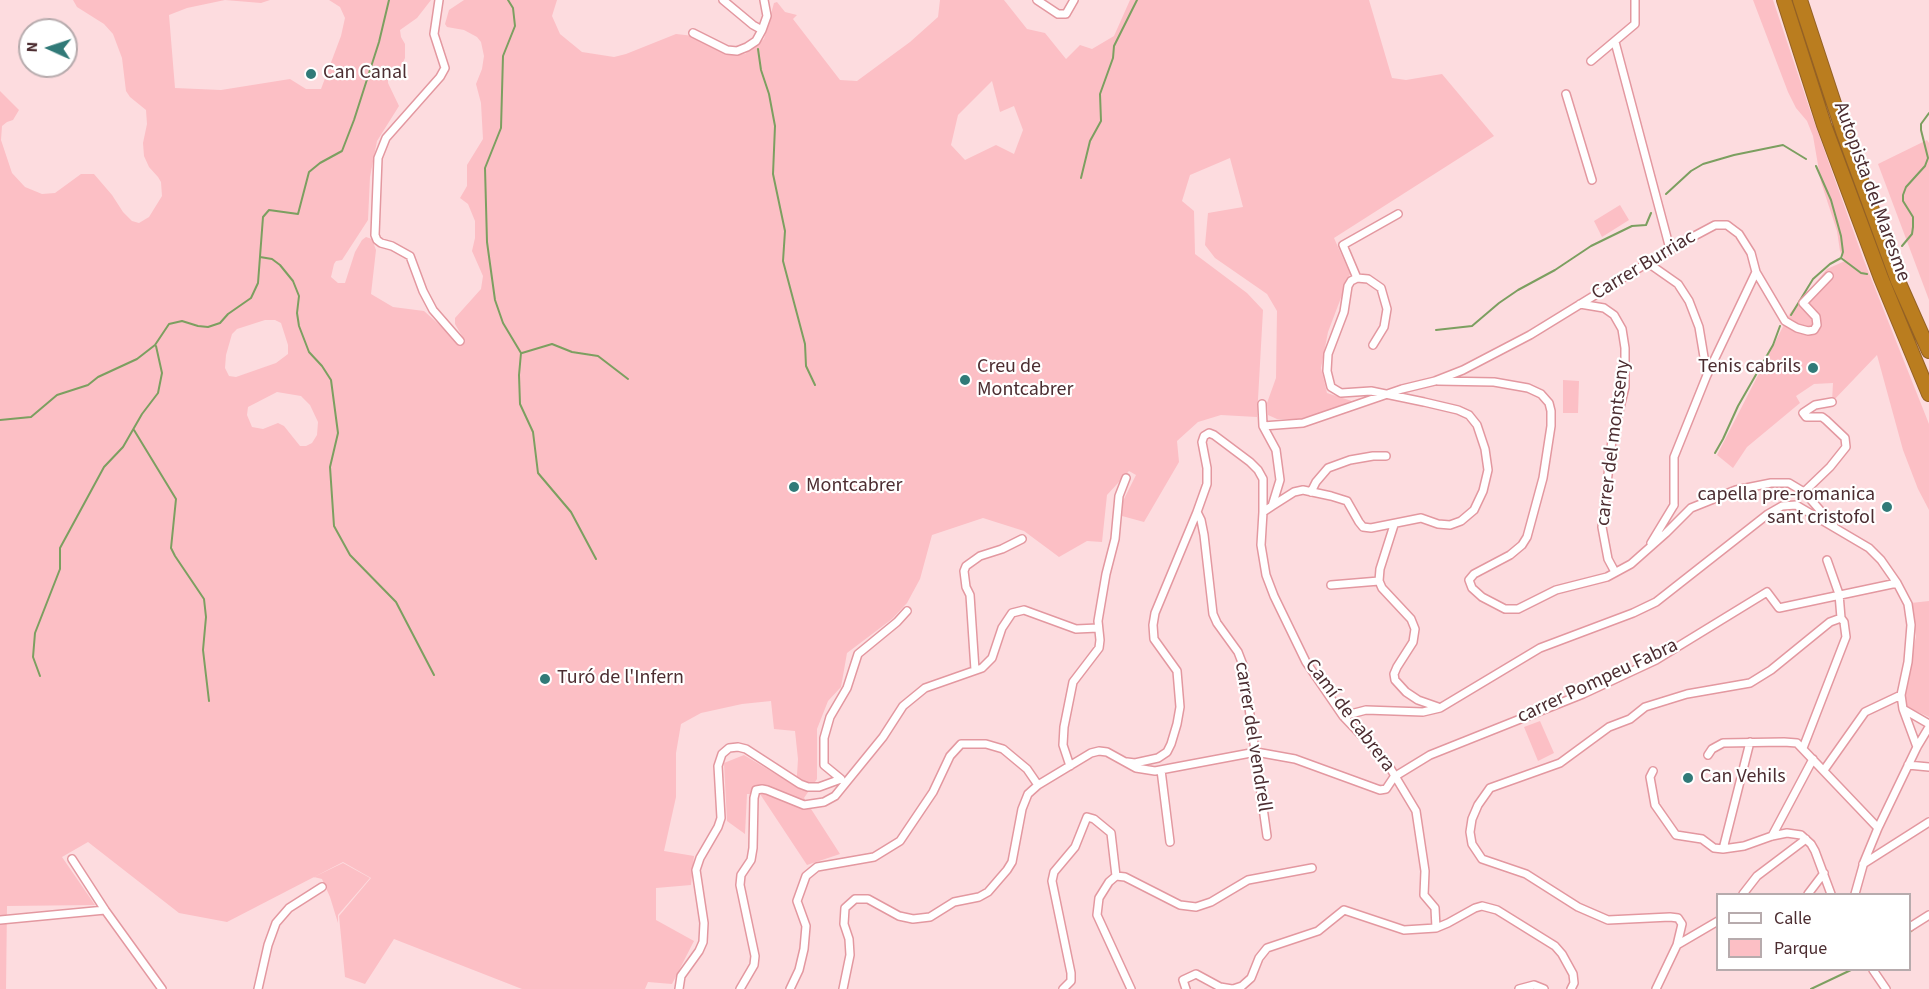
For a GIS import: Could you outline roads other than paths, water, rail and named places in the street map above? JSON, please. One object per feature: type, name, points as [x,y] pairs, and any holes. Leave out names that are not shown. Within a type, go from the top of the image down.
[{"type":"highway","name":"Autopista del Maresme","points":[[1784,0],[1824,125],[1881,278],[1929,394]]},
{"type":"highway","name":"Autopista del Maresme","points":[[1800,0],[1825,79],[1898,281],[1929,351]]},
{"type":"street","points":[[439,0],[434,34],[445,68],[440,77],[386,138],[378,158],[375,235],[376,240],[410,256],[433,310],[460,341]]},
{"type":"street","points":[[723,0],[762,30]]},
{"type":"street","points":[[693,33],[727,50],[736,51],[756,41],[766,16],[764,0]]},
{"type":"street","points":[[1037,0],[1058,14],[1066,14],[1074,0]]},
{"type":"street","points":[[1591,61],[1635,24],[1635,0]]},
{"type":"street","points":[[1615,42],[1670,249]]},
{"type":"street","points":[[1566,94],[1592,180]]},
{"type":"street","points":[[1357,278],[1343,245],[1398,214]]},
{"type":"street","name":"Carrer Burriac","points":[[1263,426],[1303,423],[1463,370],[1511,345],[1670,249],[1715,225],[1727,225],[1739,234],[1751,253],[1756,272],[1785,321],[1797,328],[1814,330],[1817,325],[1816,317],[1803,303],[1829,276]]},
{"type":"street","points":[[1647,263],[1678,284],[1689,301],[1699,327],[1707,375]]},
{"type":"street","points":[[1652,545],[1650,543],[1674,505],[1674,457],[1707,375],[1756,272]]},
{"type":"street","points":[[1263,512],[1294,492],[1304,490],[1347,501],[1363,527],[1394,525],[1421,518],[1438,524],[1450,525],[1461,521],[1474,510],[1484,491],[1488,470],[1485,449],[1477,425],[1469,415],[1458,410],[1371,391],[1341,393],[1331,387],[1328,380],[1328,354],[1344,312],[1347,286],[1357,278],[1368,279],[1381,288],[1387,309],[1384,327],[1373,345]]},
{"type":"street","name":"carrer del montseny","points":[[1580,304],[1604,308],[1614,315],[1622,329],[1625,348],[1625,387],[1612,440],[1602,527],[1608,559],[1615,572]]},
{"type":"street","points":[[1435,381],[1494,382],[1528,388],[1541,394],[1549,403],[1551,426],[1543,478],[1527,537],[1522,545],[1510,555],[1474,574],[1470,580],[1472,588],[1504,609],[1518,609],[1556,591],[1607,577],[1631,564],[1691,508],[1736,490],[1771,483],[1789,483],[1804,492],[1837,530]]},
{"type":"street","points":[[1804,492],[1830,467],[1846,447],[1847,443],[1843,434],[1822,417],[1806,417],[1803,414],[1815,405],[1832,402]]},
{"type":"street","points":[[1262,404],[1263,426],[1276,450],[1279,465],[1280,480],[1272,506]]},
{"type":"street","points":[[1126,762],[1135,763],[1158,758],[1167,752],[1177,724],[1180,707],[1177,671],[1154,639],[1153,625],[1155,613],[1197,512],[1206,484],[1207,468],[1202,442],[1204,436],[1209,433],[1258,470],[1263,479],[1263,512]]},
{"type":"street","points":[[1311,492],[1328,468],[1350,460],[1386,456]]},
{"type":"street","points":[[1070,766],[1064,745],[1065,719],[1073,681],[1099,648],[1098,628],[1106,574],[1115,539],[1119,496],[1126,478]]},
{"type":"street","points":[[1674,505],[1691,508]]},
{"type":"street","points":[[1343,716],[1366,710],[1423,712],[1440,708],[1540,648],[1633,614],[1656,602],[1768,514],[1782,506],[1796,505],[1869,548],[1881,560],[1908,604],[1911,625],[1908,662],[1901,695],[1903,709],[1917,747]]},
{"type":"street","name":"carrer del vendrell","points":[[1197,512],[1203,527],[1213,614],[1238,652],[1243,664],[1267,836]]},
{"type":"street","name":"Camí de cabrera","points":[[1263,512],[1261,545],[1266,576],[1306,662],[1343,716],[1386,761],[1416,811],[1423,845],[1424,895],[1435,908],[1436,928]]},
{"type":"street","points":[[1662,524],[1670,529]]},
{"type":"street","points":[[1394,525],[1380,569],[1379,581],[1382,588],[1411,619],[1415,629],[1413,642],[1394,674],[1395,680],[1406,692],[1418,700],[1440,708]]},
{"type":"street","points":[[975,670],[970,595],[966,587],[964,571],[966,566],[980,556],[1022,539]]},
{"type":"street","points":[[1803,748],[1846,637],[1844,622],[1841,618],[1839,594],[1827,560]]},
{"type":"street","points":[[1331,585],[1379,581]]},
{"type":"street","name":"carrer Pompeu Fabra","points":[[1394,777],[1430,755],[1582,694],[1656,660],[1767,592],[1779,608],[1897,583]]},
{"type":"street","points":[[740,989],[754,965],[755,956],[740,885],[741,875],[751,860],[756,790],[767,790],[795,803],[813,805],[835,796],[883,737],[903,706],[925,688],[982,668],[992,658],[1002,628],[1012,613],[1024,610],[1076,629],[1098,628]]},
{"type":"street","points":[[841,779],[824,765],[824,738],[830,717],[847,688],[858,654],[907,611]]},
{"type":"street","points":[[1656,989],[1677,945],[1682,924],[1678,918],[1608,920],[1578,907],[1526,873],[1482,859],[1472,844],[1470,832],[1478,805],[1490,788],[1560,763],[1609,727],[1630,719],[1645,707],[1687,694],[1750,683],[1771,670],[1830,622],[1841,618]]},
{"type":"street","points":[[1824,770],[1865,712],[1901,695]]},
{"type":"street","points":[[1855,893],[1863,864],[1878,828],[1929,726],[1903,709]]},
{"type":"street","points":[[1723,849],[1750,742]]},
{"type":"street","points":[[1708,755],[1712,749],[1723,743],[1797,743],[1878,828]]},
{"type":"street","points":[[790,989],[803,959],[806,926],[797,901],[806,876],[817,867],[874,857],[900,841],[933,792],[950,756],[961,744],[986,744],[1003,749],[1027,769],[1038,785]]},
{"type":"street","points":[[679,989],[681,976],[703,942],[704,923],[696,870],[721,818],[718,766],[722,754],[729,748],[746,749],[808,787],[819,787],[854,774]]},
{"type":"street","points":[[843,989],[850,955],[849,939],[844,924],[845,908],[855,899],[868,899],[899,916],[913,919],[930,916],[954,902],[979,897],[988,892],[1012,862],[1022,809],[1028,794],[1038,785],[1091,753],[1099,751],[1113,755],[1136,768],[1155,771],[1256,752],[1295,759],[1380,790],[1386,789],[1394,777]]},
{"type":"street","points":[[1772,836],[1814,759]]},
{"type":"street","points":[[1908,765],[1929,767]]},
{"type":"street","points":[[1161,770],[1170,842]]},
{"type":"street","points":[[1653,771],[1650,777],[1655,805],[1676,835],[1702,839],[1714,848],[1723,849],[1743,846],[1787,833],[1801,835],[1815,851],[1832,893]]},
{"type":"street","points":[[1064,989],[1071,981],[1071,973],[1052,881],[1054,872],[1075,847],[1086,817],[1094,819],[1111,832],[1116,876]]},
{"type":"street","points":[[1863,864],[1929,822]]},
{"type":"street","points":[[1744,893],[1757,876],[1806,839]]},
{"type":"street","points":[[72,859],[105,910],[162,989]]},
{"type":"street","points":[[1131,989],[1097,915],[1099,898],[1109,882],[1116,876],[1125,877],[1180,905],[1196,907],[1211,902],[1248,880],[1312,868]]},
{"type":"street","points":[[1809,893],[1824,873]]},
{"type":"street","points":[[258,989],[268,945],[276,924],[289,908],[322,887]]},
{"type":"street","points":[[1186,989],[1183,980],[1196,974],[1220,987],[1232,989],[1242,986],[1251,978],[1259,958],[1267,948],[1318,931],[1344,910],[1404,930],[1436,928],[1474,908],[1486,906],[1497,910],[1555,946],[1573,974],[1574,984],[1571,989]]},
{"type":"street","points":[[0,920],[105,910]]},
{"type":"street","points":[[1911,926],[1929,915]]},
{"type":"street","points":[[1677,945],[1716,922]]},
{"type":"street","points":[[1874,971],[1886,989]]},
{"type":"street","points":[[1519,989],[1534,986],[1544,989]]},
{"type":"waterway","points":[[0,420],[31,417],[57,395],[88,385],[98,377],[137,359],[155,345],[169,324],[182,321],[208,327],[220,323],[228,314],[251,298],[258,283],[263,217],[269,210],[298,214],[309,172],[342,151],[379,42],[389,0]]},
{"type":"waterway","points":[[508,0],[513,8],[515,26],[503,56],[501,128],[485,168],[487,242],[495,300],[503,323],[521,353],[520,404],[533,432],[538,473],[571,512],[596,559]]},
{"type":"waterway","points":[[1081,178],[1090,141],[1101,121],[1100,94],[1113,58],[1114,46],[1137,0]]},
{"type":"waterway","points":[[758,49],[775,126],[773,174],[785,231],[783,261],[805,344],[806,366],[815,385]]},
{"type":"waterway","points":[[1902,246],[1912,234],[1913,227],[1913,217],[1903,201],[1903,195],[1906,187],[1925,166],[1928,158],[1921,124],[1929,113]]},
{"type":"waterway","points":[[1666,194],[1691,171],[1703,164],[1734,155],[1783,145],[1806,159]]},
{"type":"waterway","points":[[1816,166],[1831,200],[1841,236],[1843,252],[1841,258]]},
{"type":"waterway","points":[[1436,330],[1472,326],[1518,290],[1555,270],[1591,246],[1632,226],[1646,225],[1651,213]]},
{"type":"waterway","points":[[260,257],[272,259],[293,281],[299,296],[297,313],[299,326],[309,352],[331,380],[338,433],[330,467],[334,526],[350,555],[396,602],[434,675]]},
{"type":"waterway","points":[[1791,315],[1813,279],[1830,264],[1841,258],[1861,273],[1867,274]]},
{"type":"waterway","points":[[1715,453],[1738,406],[1773,345],[1780,326]]},
{"type":"waterway","points":[[522,353],[552,344],[572,352],[598,356],[628,379]]},
{"type":"waterway","points":[[40,676],[33,657],[35,633],[60,569],[60,548],[104,467],[123,447],[142,414],[158,393],[162,373],[156,346]]},
{"type":"waterway","points":[[134,430],[176,499],[171,548],[204,599],[206,617],[203,650],[209,701]]},
{"type":"waterway","points":[[1911,931],[1919,925]]},
{"type":"waterway","points":[[1811,989],[1849,971]]},
{"type":"place","name":"Can Canal","points":[[311,74]]},
{"type":"place","name":"Tenis cabrils","points":[[1813,368]]},
{"type":"place","name":"Creu de Montcabrer","points":[[965,380]]},
{"type":"place","name":"Montcabrer","points":[[794,487]]},
{"type":"place","name":"capella pre-romanica sant cristofol","points":[[1887,507]]},
{"type":"place","name":"Turó de l'Infern","points":[[545,679]]},
{"type":"place","name":"Can Vehils","points":[[1688,778]]}]
